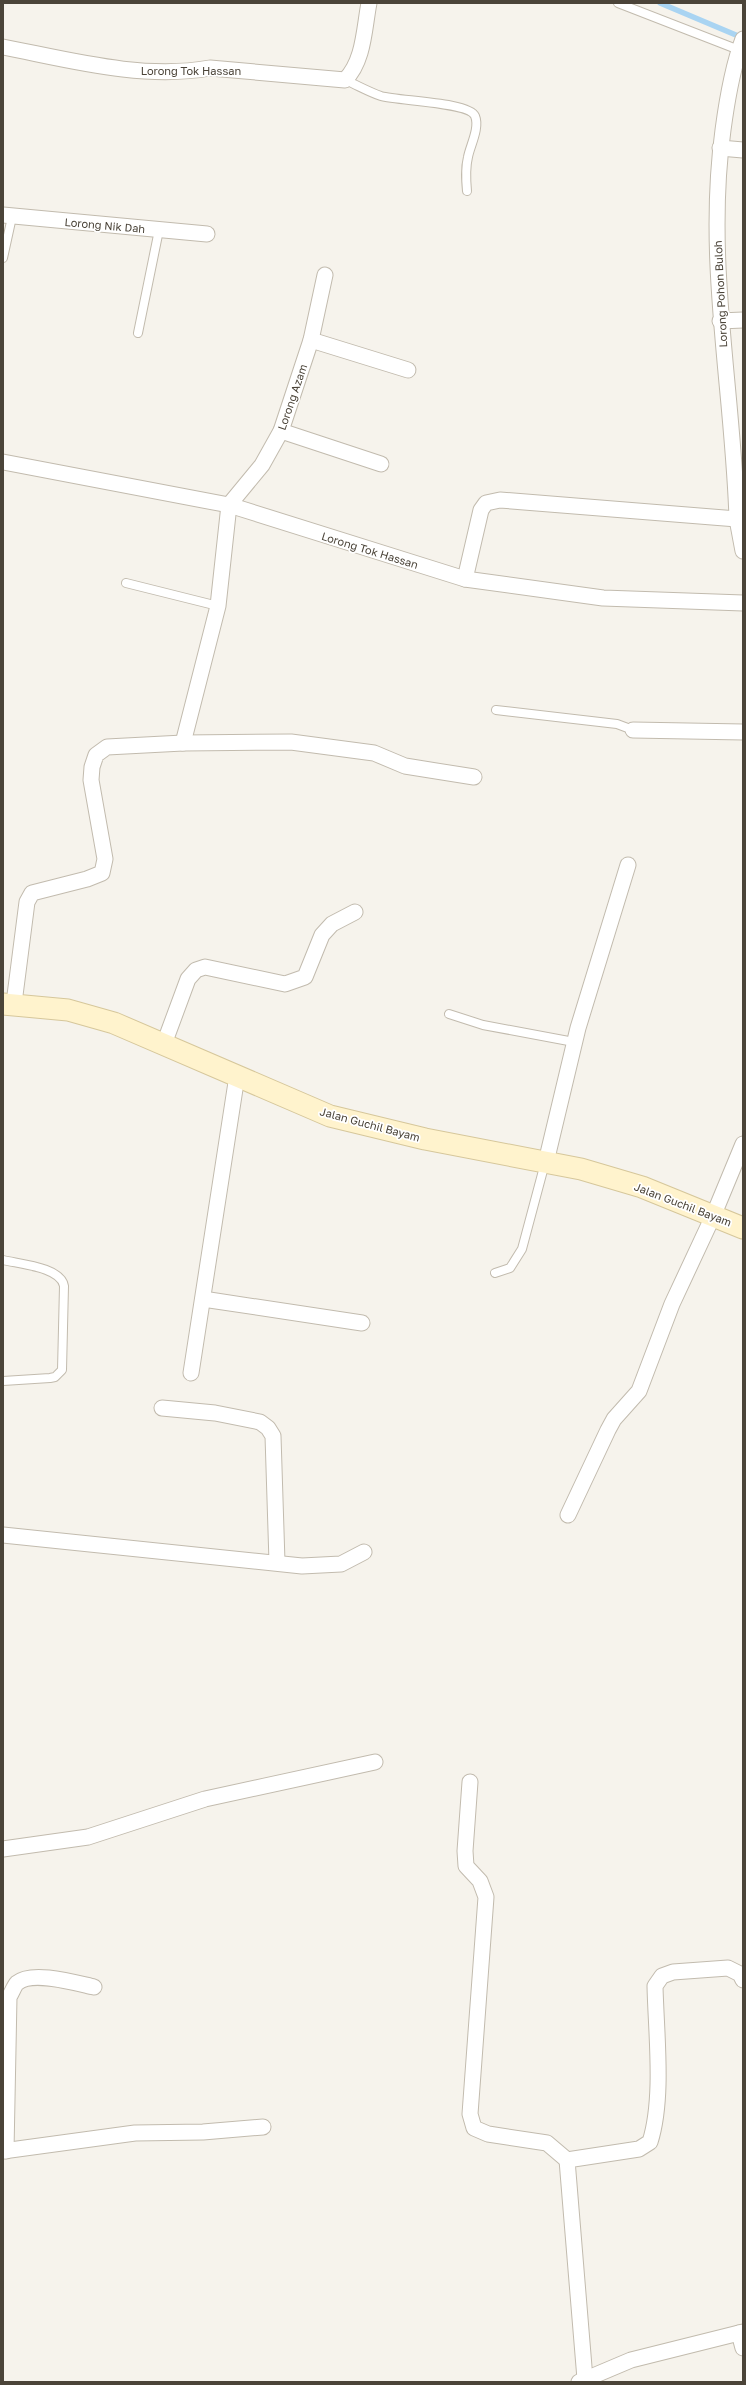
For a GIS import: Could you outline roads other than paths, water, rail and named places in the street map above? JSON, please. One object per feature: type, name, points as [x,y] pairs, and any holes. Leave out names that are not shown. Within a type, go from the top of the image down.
[{"type":"main road","name":"Jalan Guchil Bayam","points":[[9,1003],[68,1010],[114,1023],[330,1116],[425,1139],[581,1169],[642,1187],[714,1214],[743,1228]]},
{"type":"street","points":[[345,80],[353,72],[358,60],[369,3]]},
{"type":"street","name":"Lorong Pohon Buloh","points":[[741,45],[727,98],[720,148],[716,196],[720,320],[739,489],[737,519],[743,551]]},
{"type":"street","name":"Lorong Tok Hassan","points":[[3,47],[101,66],[146,71],[192,72],[210,68],[345,80]]},
{"type":"street","points":[[720,148],[743,150]]},
{"type":"street","name":"Lorong Nik Dah","points":[[8,216],[207,234]]},
{"type":"street","name":"Lorong Azam","points":[[229,505],[262,465],[281,431],[311,340],[325,274]]},
{"type":"street","points":[[720,320],[743,320]]},
{"type":"street","points":[[311,340],[408,370]]},
{"type":"street","points":[[281,431],[381,464]]},
{"type":"street","name":"Lorong Tok Hassan","points":[[3,462],[229,505],[465,579],[603,598],[743,602]]},
{"type":"street","points":[[465,579],[481,510],[486,503],[500,500],[737,519]]},
{"type":"street","points":[[183,743],[218,606],[229,505]]},
{"type":"street","points":[[633,730],[743,732]]},
{"type":"street","points":[[9,1003],[27,902],[32,893],[87,879],[102,873],[105,859],[91,780],[92,767],[96,755],[107,747],[183,743],[291,742],[374,753],[405,766],[474,777]]},
{"type":"street","points":[[546,1162],[574,1042],[628,865]]},
{"type":"street","points":[[164,1044],[188,980],[196,970],[205,967],[285,984],[297,981],[305,977],[322,935],[332,924],[355,912]]},
{"type":"street","points":[[191,1373],[237,1076]]},
{"type":"street","points":[[568,1515],[614,1419],[639,1391],[672,1304],[714,1214],[743,1144]]},
{"type":"street","points":[[203,1300],[362,1323]]},
{"type":"street","points":[[162,1408],[215,1413],[260,1422],[268,1428],[272,1436],[277,1562]]},
{"type":"street","points":[[3,1535],[277,1562],[302,1566],[340,1564],[364,1552]]},
{"type":"street","points":[[3,1849],[88,1837],[205,1799],[375,1762]]},
{"type":"street","points":[[470,1782],[465,1851],[466,1866],[480,1881],[486,1897],[470,2114],[474,2128],[488,2134],[547,2143],[567,2160],[582,2380],[631,2360],[741,2332],[743,2348]]},
{"type":"street","points":[[567,2160],[639,2149],[650,2142],[654,2128],[657,2092],[655,1986],[662,1976],[673,1972],[728,1968],[740,1974],[743,1980]]},
{"type":"street","points":[[94,1987],[48,1978],[28,1978],[17,1983],[9,1997],[5,2151],[135,2133],[203,2132],[263,2128]]},
{"type":"lane","points":[[618,3],[741,45]]},
{"type":"lane","points":[[345,80],[381,96],[471,110],[475,116],[476,126],[468,158],[466,174],[467,191]]},
{"type":"lane","points":[[3,258],[8,216]]},
{"type":"lane","points":[[138,333],[159,230]]},
{"type":"lane","points":[[126,583],[218,606]]},
{"type":"lane","points":[[496,710],[617,724],[633,730]]},
{"type":"lane","points":[[449,1014],[483,1025],[574,1042]]},
{"type":"lane","points":[[495,1273],[510,1268],[522,1250],[546,1162]]},
{"type":"lane","points":[[3,1260],[56,1273],[63,1281],[64,1286],[62,1370],[55,1377],[50,1378],[3,1381]]},
{"type":"waterway","points":[[660,3],[743,38]]}]
